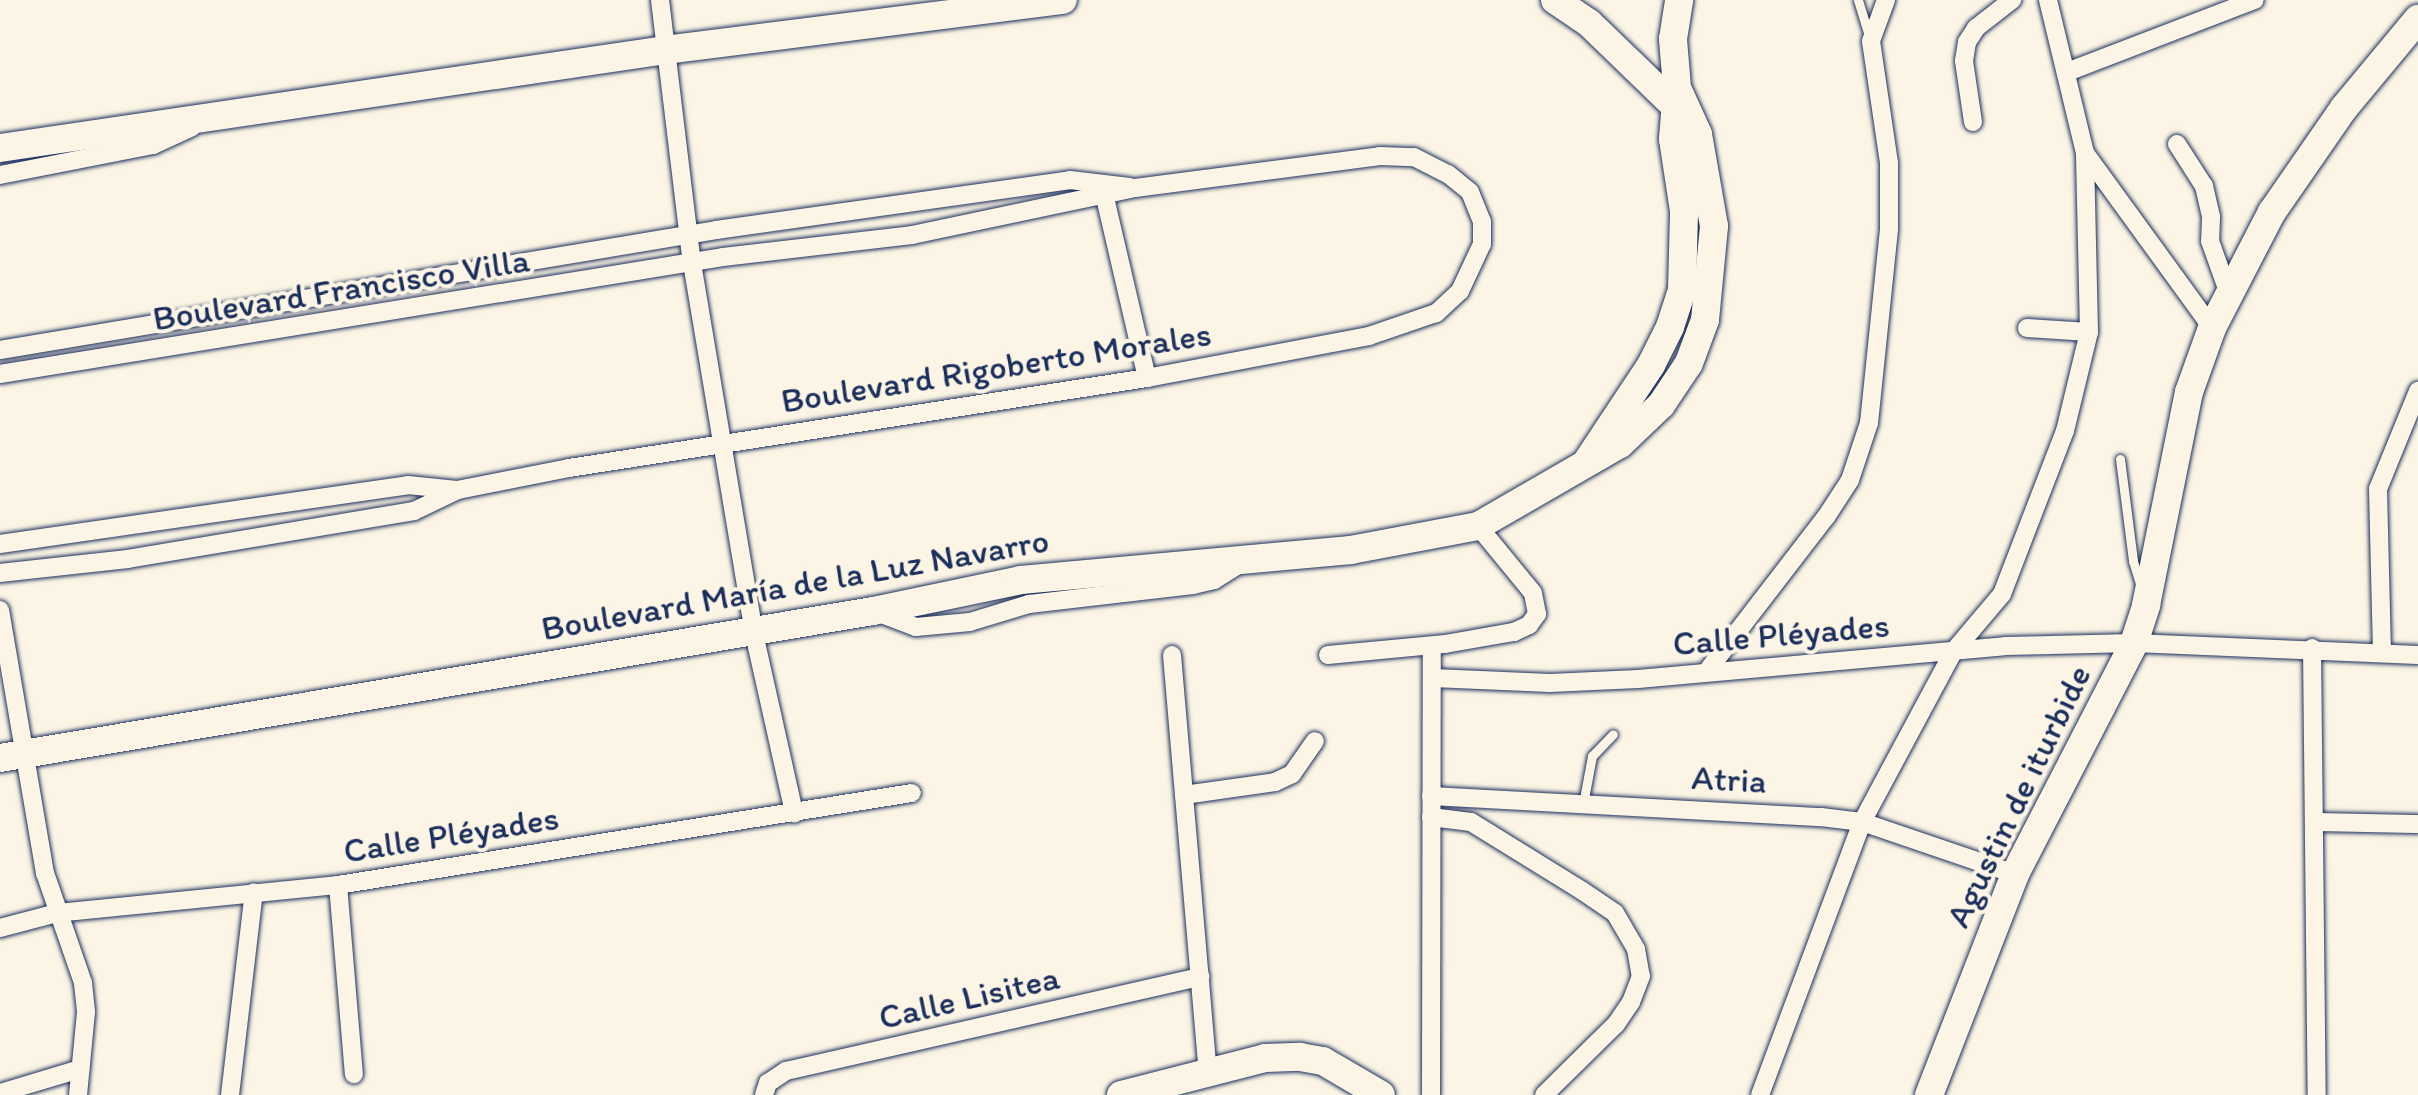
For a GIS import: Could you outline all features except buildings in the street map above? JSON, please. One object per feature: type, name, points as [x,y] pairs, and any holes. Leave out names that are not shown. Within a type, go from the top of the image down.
[{"type":"street","points":[[660,0],[692,263],[754,629],[794,812]]},
{"type":"street","points":[[0,148],[666,50],[1062,0]]},
{"type":"street","points":[[1555,0],[1589,23],[1679,101]]},
{"type":"street","name":"Boulevard María de la Luz Navarro","points":[[12,756],[873,610],[1021,580],[1351,550],[1478,526],[1620,444],[1661,406],[1689,363],[1706,320],[1714,226],[1698,134],[1679,101],[1673,39],[1679,0]]},
{"type":"street","points":[[1708,670],[1834,505],[1850,480],[1869,423],[1889,229],[1888,163],[1871,42],[1886,0]]},
{"type":"street","points":[[1973,122],[1964,61],[1966,42],[1976,28],[2012,0]]},
{"type":"street","points":[[1760,1095],[1862,822],[1953,652],[2002,594],[2064,431],[2090,332],[2085,153],[2048,0]]},
{"type":"street","points":[[2067,72],[2255,0]]},
{"type":"street","name":"Agustin de iturbide","points":[[1929,1095],[2015,874],[2134,643],[2146,605],[2188,392],[2212,328],[2272,212],[2344,108],[2418,20]]},
{"type":"street","points":[[0,175],[153,145],[210,116]]},
{"type":"street","points":[[2178,144],[2204,186],[2211,217],[2210,241],[2229,294]]},
{"type":"street","points":[[2085,153],[2212,328]]},
{"type":"street","name":"Boulevard Rigoberto Morales","points":[[0,544],[408,485],[458,490],[722,444],[1147,378],[1369,336],[1436,313],[1460,290],[1474,266],[1482,222],[1470,192],[1448,174],[1414,157],[1331,162],[1103,190]]},
{"type":"street","name":"Boulevard Francisco Villa","points":[[0,350],[572,257],[688,234],[1070,180],[1103,190]]},
{"type":"street","points":[[1103,190],[1147,378]]},
{"type":"street","name":"Boulevard Francisco Villa","points":[[0,374],[692,263],[912,236],[1103,190]]},
{"type":"street","points":[[572,257],[578,284]]},
{"type":"street","points":[[2027,328],[2090,332]]},
{"type":"street","points":[[2382,653],[2378,489],[2413,418],[2418,392]]},
{"type":"street","name":"Boulevard Rigoberto Morales","points":[[0,573],[128,559],[414,511],[458,490]]},
{"type":"street","points":[[1328,655],[1432,646],[1514,632],[1529,625],[1536,614],[1534,593],[1478,526]]},
{"type":"street","points":[[0,610],[12,756],[45,873],[83,984],[86,1012],[78,1095]]},
{"type":"street","name":"Calle Pléyades","points":[[1433,678],[1550,682],[1638,679],[1953,652],[2134,643],[2418,655]]},
{"type":"street","points":[[1430,1095],[1432,646]]},
{"type":"street","points":[[2312,648],[2317,1095]]},
{"type":"street","points":[[1172,655],[1208,1072]]},
{"type":"street","points":[[1184,796],[1275,782],[1292,774],[1316,741]]},
{"type":"street","name":"Calle Pléyades","points":[[0,928],[58,913],[338,885],[912,793]]},
{"type":"street","name":"Atria","points":[[1430,796],[1862,822],[2015,874]]},
{"type":"street","points":[[1430,818],[1471,822],[1581,890],[1614,913],[1636,949],[1641,976],[1630,1002],[1616,1024],[1544,1095]]},
{"type":"street","points":[[2314,822],[2418,824]]},
{"type":"street","points":[[338,885],[354,1074]]},
{"type":"street","points":[[230,1095],[254,892]]},
{"type":"street","name":"Calle Lisitea","points":[[764,1095],[768,1083],[786,1071],[1200,977]]},
{"type":"street","points":[[1121,1095],[1157,1091],[1208,1072],[1265,1058],[1300,1057],[1323,1062],[1381,1095]]},
{"type":"street","points":[[0,1093],[80,1069]]},
{"type":"lane","points":[[1858,0],[1871,42]]},
{"type":"lane","points":[[2120,459],[2133,562],[2146,605]]},
{"type":"lane","points":[[1583,804],[1592,756],[1613,734]]}]
